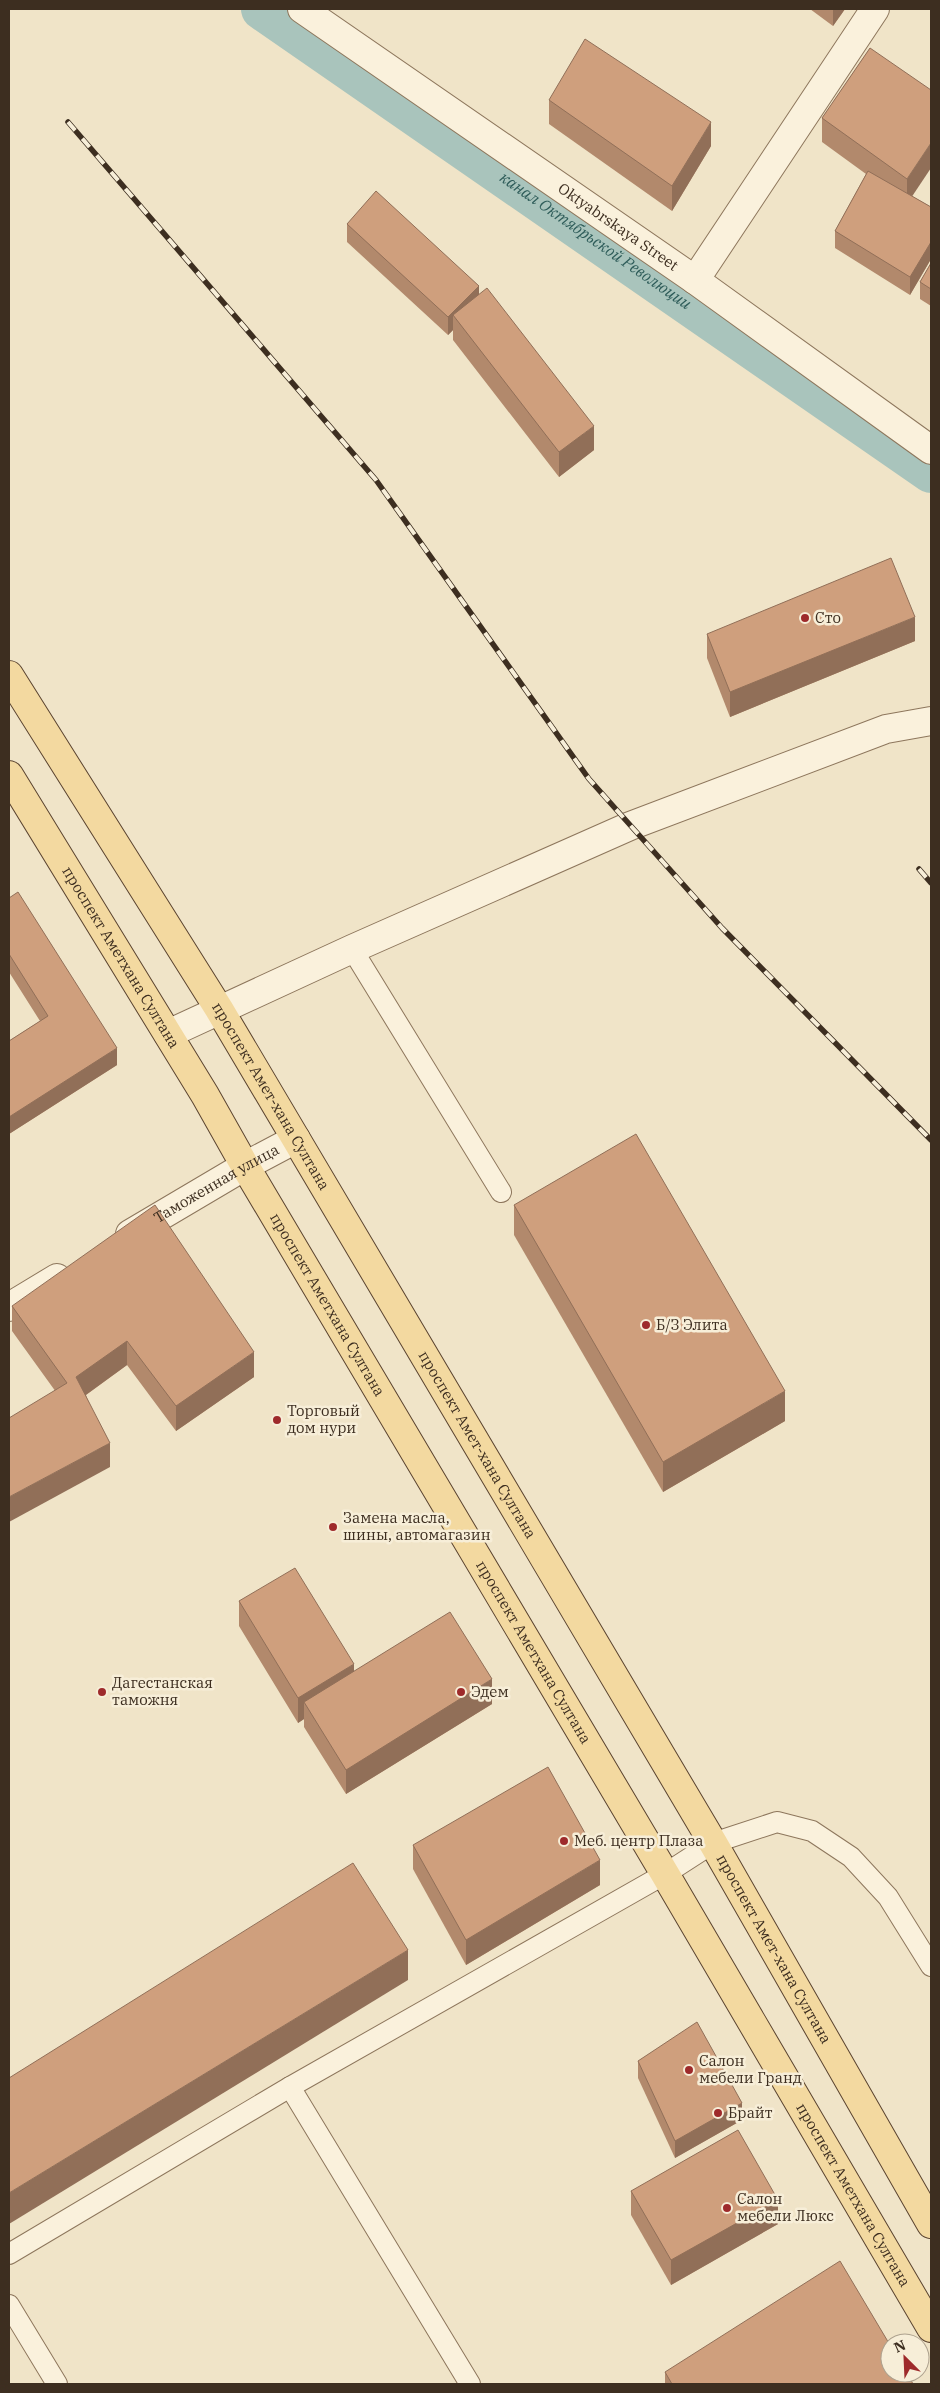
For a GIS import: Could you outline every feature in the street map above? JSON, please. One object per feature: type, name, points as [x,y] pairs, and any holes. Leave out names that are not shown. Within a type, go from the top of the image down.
[{"type":"main road","name":"проспект Амет-хана Султана","points":[[9,675],[218,1009],[296,1139],[713,1844],[931,2224]]},
{"type":"main road","name":"проспект Аметхана Султана","points":[[9,775],[206,1095],[245,1166],[666,1874],[931,2328]]},
{"type":"street","name":"Oktyabrskaya Street","points":[[302,9],[695,280],[931,450]]},
{"type":"street","points":[[695,280],[874,9]]},
{"type":"street","points":[[168,1034],[218,1009],[630,826],[886,729],[931,721]]},
{"type":"street","name":"Таможенная улица","points":[[110,1246],[245,1166],[296,1139]]},
{"type":"street","points":[[9,1307],[76,1267]]},
{"type":"lane","points":[[352,949],[501,1192]]},
{"type":"lane","points":[[9,2254],[290,2087],[666,1874],[713,1844],[777,1822],[812,1831],[851,1857],[888,1897],[931,1966]]},
{"type":"lane","points":[[290,2087],[470,2384]]},
{"type":"lane","points":[[9,2305],[57,2384]]},
{"type":"building","points":[[585,39],[711,122],[672,186],[549,100]]},
{"type":"building","points":[[870,48],[931,90],[931,143],[907,179],[822,118]]},
{"type":"building","points":[[868,171],[931,207],[931,242],[910,277],[835,231]]},
{"type":"building","points":[[376,191],[479,286],[448,317],[347,224]]},
{"type":"building","points":[[931,263],[931,289],[920,282]]},
{"type":"building","points":[[487,288],[594,426],[559,452],[453,315]]},
{"type":"building","points":[[891,558],[915,617],[730,692],[707,634]]},
{"type":"building","points":[[18,892],[117,1048],[9,1117],[9,1041],[48,1016],[9,954],[9,898]]},
{"type":"building","points":[[636,1134],[785,1391],[663,1462],[514,1205]]},
{"type":"building","points":[[155,1205],[254,1352],[176,1406],[127,1341],[76,1377],[110,1443],[9,1497],[9,1418],[67,1383],[12,1306]]},
{"type":"building","points":[[295,1568],[354,1664],[298,1698],[239,1601]]},
{"type":"building","points":[[450,1612],[492,1679],[346,1770],[304,1702]]},
{"type":"building","points":[[548,1767],[600,1860],[466,1940],[413,1845]]},
{"type":"building","points":[[353,1863],[408,1950],[9,2193],[9,2078]]},
{"type":"building","points":[[697,2022],[742,2103],[675,2141],[638,2061]]},
{"type":"building","points":[[738,2130],[778,2200],[671,2260],[631,2191]]},
{"type":"building","points":[[840,2261],[883,2333],[880,2333],[880,2383],[913,2384],[672,2384],[665,2372]]},
{"type":"waterway","name":"канал Октябрьской Революции","points":[[262,9],[931,472]]},
{"type":"railway","points":[[68,122],[376,480],[589,779],[722,928],[931,1140]]},
{"type":"railway","points":[[919,869],[931,883]]},
{"type":"place","name":"Сто","points":[[805,618]]},
{"type":"place","name":"Б/З Элита","points":[[646,1325]]},
{"type":"place","name":"Торговый дом нури","points":[[277,1420]]},
{"type":"place","name":"Замена масла, шины, автомагазин","points":[[333,1527]]},
{"type":"place","name":"Дагестанская таможня","points":[[102,1692]]},
{"type":"place","name":"Эдем","points":[[461,1692]]},
{"type":"place","name":"Меб. центр Плаза","points":[[564,1841]]},
{"type":"place","name":"Салон мебели Гранд","points":[[689,2070]]},
{"type":"place","name":"Брайт","points":[[718,2113]]},
{"type":"place","name":"Салон мебели Люкс","points":[[727,2208]]}]
